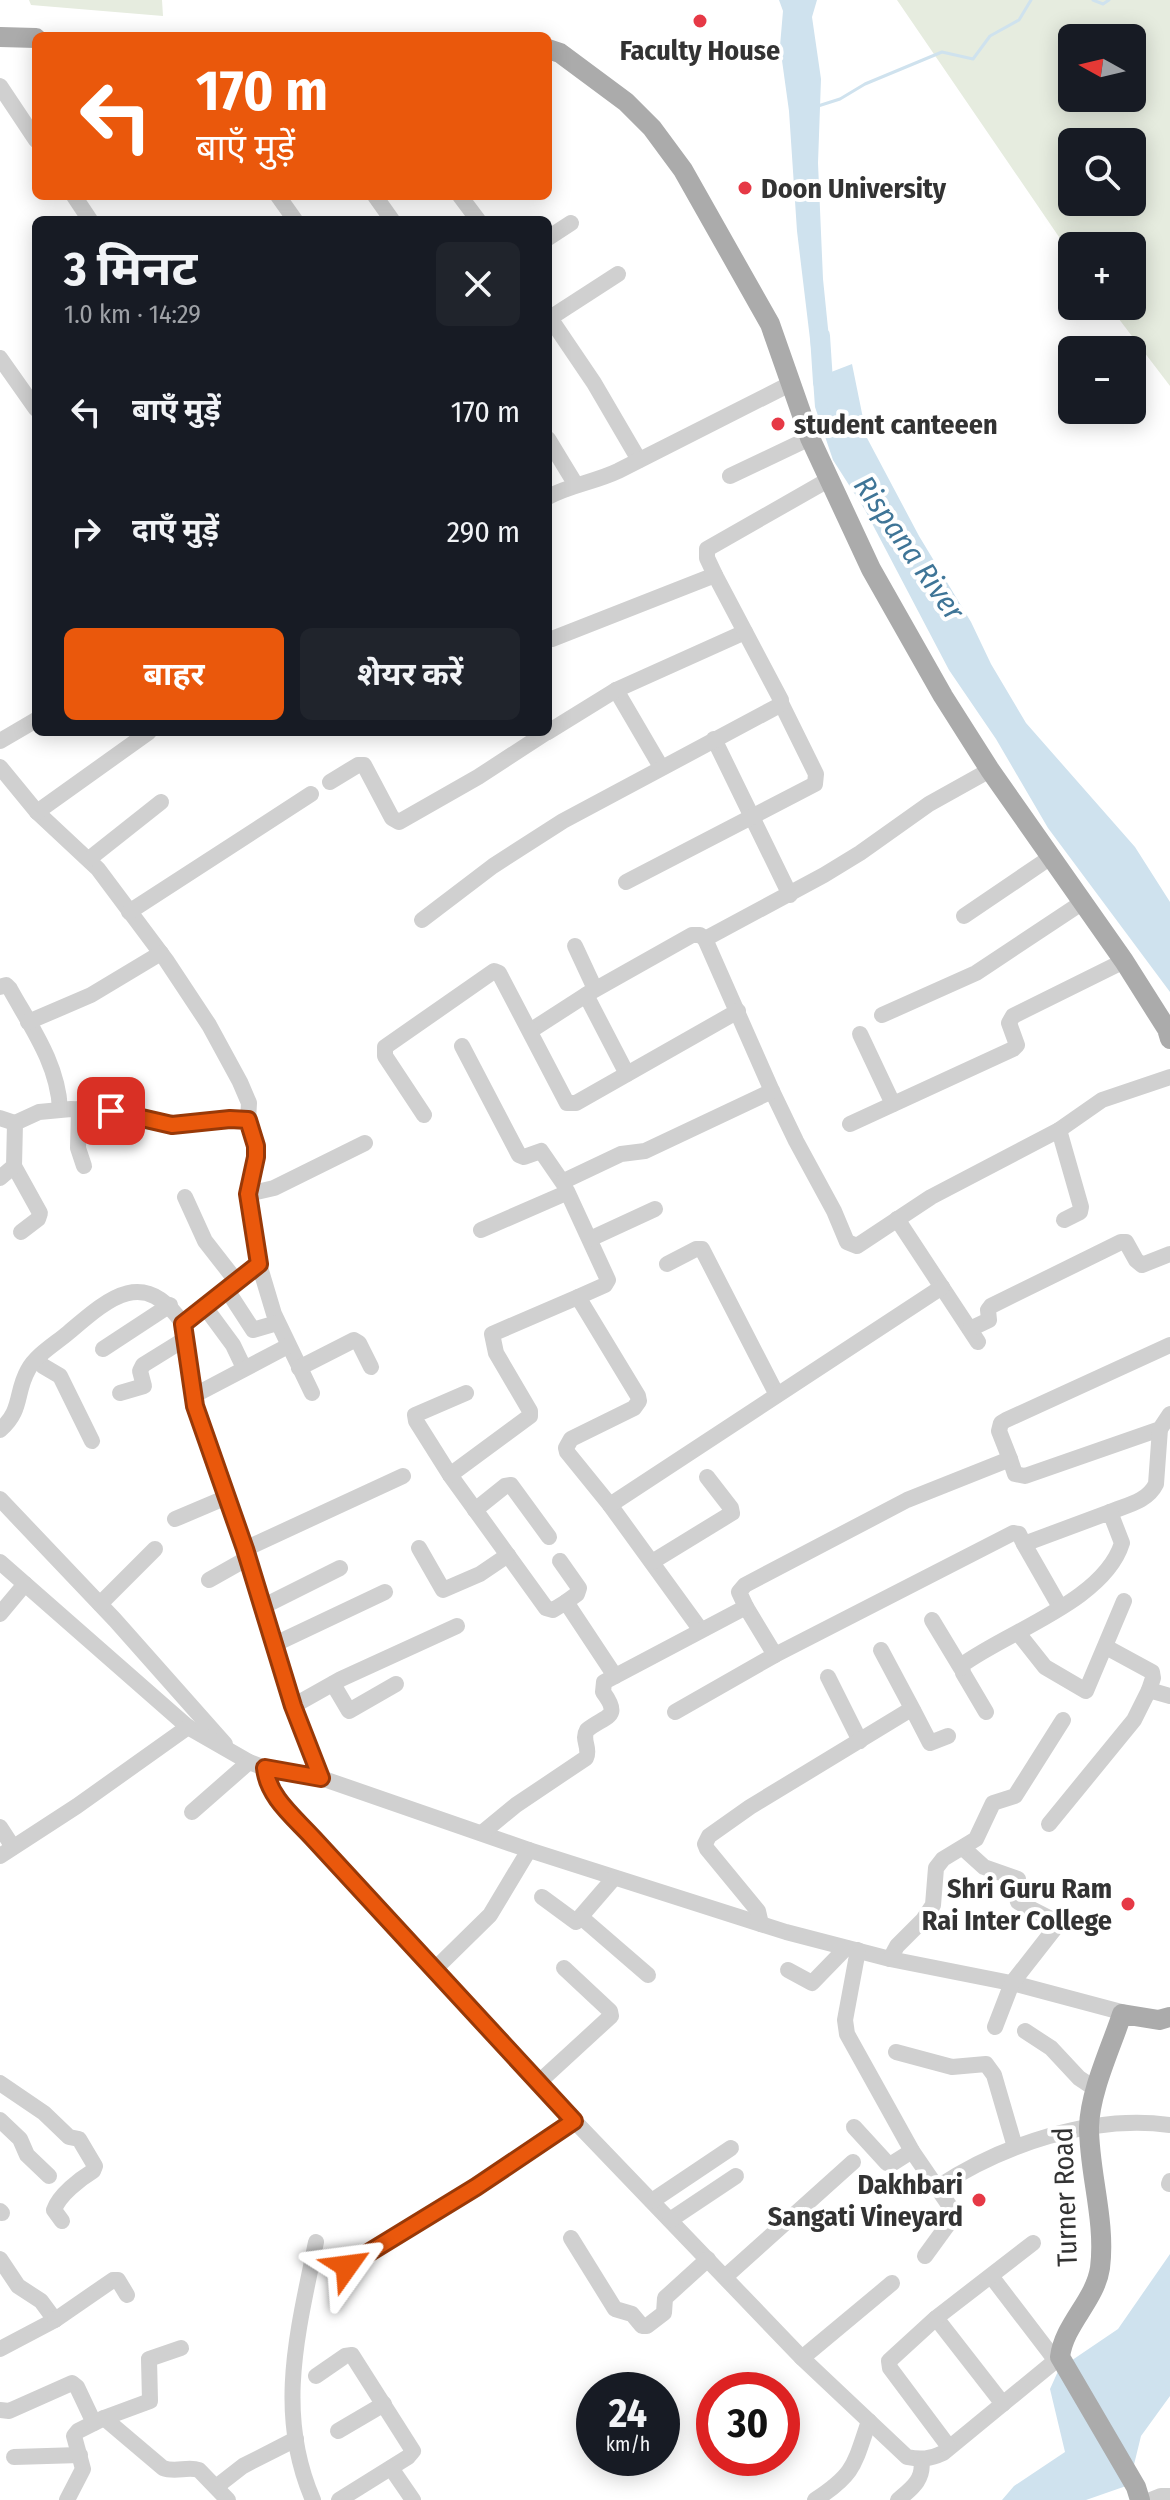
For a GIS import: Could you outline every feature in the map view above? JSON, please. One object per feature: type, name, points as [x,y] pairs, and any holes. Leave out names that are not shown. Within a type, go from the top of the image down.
[{"type":"main road","points":[[0,37],[32,38]]},
{"type":"main road","points":[[552,50],[626,102],[652,128],[683,170],[770,324],[810,438],[871,569],[943,696],[990,770],[1124,961],[1167,1029],[1170,1039]]},
{"type":"main road","points":[[1125,2013],[1159,2020],[1170,2017]]},
{"type":"main road","name":"Turner Road","points":[[1059,2360],[1062,2341],[1099,2272],[1098,2198],[1089,2128],[1091,2104],[1122,2014],[1125,2013]]},
{"type":"main road","points":[[1059,2360],[1142,2496]]},
{"type":"street","points":[[0,86],[32,134]]},
{"type":"street","points":[[552,235],[571,223]]},
{"type":"street","points":[[552,315],[618,274]]},
{"type":"street","points":[[552,321],[594,383],[639,460]]},
{"type":"street","points":[[2,364],[32,404]]},
{"type":"street","points":[[552,495],[576,485],[595,482],[790,384]]},
{"type":"street","points":[[730,476],[810,438]]},
{"type":"street","points":[[552,446],[576,485]]},
{"type":"street","points":[[626,882],[817,782],[816,774],[706,552],[711,545],[828,480]]},
{"type":"street","points":[[552,639],[715,575]]},
{"type":"street","points":[[552,730],[616,690],[745,632]]},
{"type":"street","points":[[616,690],[661,767]]},
{"type":"street","points":[[422,920],[517,849],[781,703]]},
{"type":"street","points":[[0,741],[32,722]]},
{"type":"street","points":[[37,812],[143,736]]},
{"type":"street","points":[[330,782],[358,765],[364,765],[392,818],[399,822],[542,736]]},
{"type":"street","points":[[714,739],[790,895]]},
{"type":"street","points":[[0,767],[37,812],[89,859],[161,953],[209,1025],[240,1082],[249,1103],[248,1120],[256,1157],[248,1194],[259,1264],[277,1323],[312,1393]]},
{"type":"street","points":[[705,939],[790,895],[860,853],[929,804],[990,770]]},
{"type":"street","points":[[129,912],[311,794]]},
{"type":"street","points":[[89,859],[161,802]]},
{"type":"street","points":[[964,916],[1051,857]]},
{"type":"street","points":[[882,1015],[976,973],[1083,902]]},
{"type":"street","points":[[530,1031],[591,992],[692,935],[700,935],[705,939],[796,1141],[847,1242],[857,1246],[966,1176],[1059,1130],[1102,1100],[1170,1077]]},
{"type":"street","points":[[575,946],[591,992],[627,1074]]},
{"type":"street","points":[[28,1022],[91,995],[161,953]]},
{"type":"street","points":[[850,1124],[1013,1049],[1017,1045],[1009,1023],[1013,1016],[1124,961]]},
{"type":"street","points":[[424,1115],[383,1051],[387,1043],[494,971],[499,973],[567,1103],[576,1103],[738,1011]]},
{"type":"street","points":[[0,987],[6,985],[10,989],[56,1074],[60,1109]]},
{"type":"street","points":[[860,1034],[893,1104]]},
{"type":"street","points":[[450,1475],[530,1416],[496,1353],[492,1334],[605,1285],[608,1280],[565,1187],[541,1151],[524,1157],[519,1155],[462,1046]]},
{"type":"street","points":[[481,1230],[621,1154],[645,1151],[772,1091]]},
{"type":"street","points":[[21,1232],[38,1219],[40,1213],[14,1166],[8,1120],[39,1112],[79,1109],[131,1113],[172,1125],[248,1120]]},
{"type":"street","points":[[79,1109],[78,1148],[84,1166]]},
{"type":"street","points":[[1059,1130],[1081,1207],[1080,1212],[1064,1220]]},
{"type":"street","points":[[248,1194],[274,1188],[365,1143]]},
{"type":"street","points":[[0,1178],[14,1166]]},
{"type":"street","points":[[185,1197],[253,1330],[277,1323]]},
{"type":"street","points":[[590,1239],[655,1209]]},
{"type":"street","points":[[897,1219],[974,1336],[989,1320],[988,1310],[991,1306],[1121,1242],[1126,1242],[1142,1265],[1170,1254]]},
{"type":"street","points":[[667,1264],[702,1249],[777,1395]]},
{"type":"street","points":[[120,1393],[144,1386],[140,1371],[143,1365],[184,1332],[205,1307],[259,1264]]},
{"type":"street","points":[[610,1505],[942,1287]]},
{"type":"street","points":[[0,1430],[16,1413],[27,1371],[102,1304],[118,1295],[147,1294],[170,1305],[184,1332],[193,1396],[247,1553],[293,1706],[321,1778]]},
{"type":"street","points":[[578,1297],[639,1401],[634,1408],[571,1439],[566,1448],[700,1629]]},
{"type":"street","points":[[103,1349],[170,1305]]},
{"type":"street","points":[[205,1307],[233,1345],[244,1368]]},
{"type":"street","points":[[299,1368],[354,1340],[359,1343],[371,1367]]},
{"type":"street","points":[[1160,1429],[1025,1476],[1015,1474],[999,1431],[1001,1423],[1170,1345]]},
{"type":"street","points":[[193,1396],[288,1346]]},
{"type":"street","points":[[37,1359],[62,1378],[92,1441]]},
{"type":"street","points":[[466,1393],[414,1418],[475,1510],[546,1608],[553,1610],[577,1594],[579,1588],[560,1561]]},
{"type":"street","points":[[1024,1544],[1142,1500],[1153,1492],[1160,1429],[1170,1414]]},
{"type":"street","points":[[775,1655],[739,1592],[745,1585],[907,1500],[1010,1459]]},
{"type":"street","points":[[209,1580],[247,1553],[403,1476]]},
{"type":"street","points":[[652,1562],[732,1513],[707,1477]]},
{"type":"street","points":[[475,1510],[505,1486],[511,1485],[549,1537]]},
{"type":"street","points":[[175,1519],[227,1497]]},
{"type":"street","points":[[0,1499],[100,1604],[233,1755]]},
{"type":"street","points":[[961,1668],[964,1663],[1060,1607],[1105,1574],[1120,1549],[1120,1536],[1110,1512]]},
{"type":"street","points":[[675,1712],[775,1655],[1013,1533],[1019,1534],[1060,1607]]},
{"type":"street","points":[[419,1548],[443,1590],[471,1579],[508,1555]]},
{"type":"street","points":[[100,1604],[155,1549]]},
{"type":"street","points":[[0,1562],[188,1727],[233,1755],[257,1765],[321,1778],[529,1850],[761,1924],[890,1959],[1012,1983],[1125,2013]]},
{"type":"street","points":[[262,1607],[340,1568]]},
{"type":"street","points":[[0,1614],[25,1584]]},
{"type":"street","points":[[273,1645],[385,1592]]},
{"type":"street","points":[[1018,1633],[1045,1667],[1086,1691],[1124,1601]]},
{"type":"street","points":[[566,1602],[615,1676]]},
{"type":"street","points":[[482,1833],[516,1805],[586,1758],[588,1749],[584,1738],[587,1730],[609,1717],[613,1710],[602,1687],[615,1676],[746,1607]]},
{"type":"street","points":[[932,1620],[986,1712]]},
{"type":"street","points":[[293,1706],[457,1626]]},
{"type":"street","points":[[1049,1824],[1134,1720],[1153,1678],[1152,1672],[1106,1647]]},
{"type":"street","points":[[881,1650],[930,1743],[948,1736]]},
{"type":"street","points":[[828,1677],[860,1741]]},
{"type":"street","points":[[333,1684],[349,1711],[396,1684]]},
{"type":"street","points":[[1149,1690],[1170,1696]]},
{"type":"street","points":[[761,1924],[758,1911],[707,1849],[706,1839],[750,1807],[913,1710]]},
{"type":"street","points":[[890,1959],[897,1946],[933,1905],[936,1868],[943,1859],[976,1839],[993,1803],[1010,1800],[1020,1791],[1063,1720]]},
{"type":"street","points":[[0,1827],[7,1852],[188,1727]]},
{"type":"street","points":[[192,1812],[257,1765]]},
{"type":"street","points":[[257,1765],[273,1794],[538,2083],[802,2358],[907,2457],[921,2460],[933,2458],[1059,2360],[991,2276]]},
{"type":"street","points":[[963,1848],[984,1867],[1018,1879],[1015,1891],[1018,1902],[1059,1922],[1012,1983],[995,2027]]},
{"type":"street","points":[[435,1969],[490,1915],[529,1850]]},
{"type":"street","points":[[542,1897],[573,1921],[582,1918],[614,1878]]},
{"type":"street","points":[[582,1918],[648,1975]]},
{"type":"street","points":[[788,1970],[812,1983],[852,1949]]},
{"type":"street","points":[[852,1949],[845,2020],[847,2034],[912,2151],[948,2201],[952,2214],[943,2233],[925,2256]]},
{"type":"street","points":[[538,2083],[611,2016],[610,2011],[564,1968]]},
{"type":"street","points":[[1025,2031],[1051,2048],[1079,2078],[1097,2090]]},
{"type":"street","points":[[896,2052],[952,2067],[986,2064],[994,2075],[1015,2147]]},
{"type":"street","points":[[0,2083],[44,2113],[69,2137],[77,2137],[95,2166],[56,2203],[54,2210],[62,2221]]},
{"type":"street","points":[[0,2120],[20,2139],[27,2155],[49,2176]]},
{"type":"street","points":[[347,2266],[476,2187],[574,2121]]},
{"type":"street","points":[[938,2187],[980,2162],[1053,2135],[1089,2128],[1170,2125]]},
{"type":"street","points":[[854,2127],[887,2163],[893,2163],[912,2151]]},
{"type":"street","points":[[652,2201],[731,2148]]},
{"type":"street","points":[[725,2277],[853,2162]]},
{"type":"street","points":[[670,2220],[736,2176]]},
{"type":"street","points":[[571,2238],[615,2309],[632,2314],[642,2326],[647,2326],[664,2313],[665,2298],[708,2259]]},
{"type":"street","points":[[313,2500],[304,2479],[296,2439],[291,2409],[291,2375],[316,2242]]},
{"type":"street","points":[[949,2447],[888,2364],[936,2318],[1033,2243]]},
{"type":"street","points":[[0,2259],[22,2290],[41,2301],[55,2320]]},
{"type":"street","points":[[0,2349],[55,2320],[113,2280],[118,2280],[127,2295]]},
{"type":"street","points":[[802,2358],[892,2283]]},
{"type":"street","points":[[936,2318],[1003,2404]]},
{"type":"street","points":[[67,2500],[83,2469],[74,2436],[99,2420],[150,2401],[147,2361],[181,2348]]},
{"type":"street","points":[[316,2376],[345,2356],[352,2355],[413,2451],[348,2498]]},
{"type":"street","points":[[0,2410],[9,2411],[72,2383],[99,2420],[163,2468],[170,2471],[199,2470],[228,2500]]},
{"type":"street","points":[[338,2431],[384,2404]]},
{"type":"street","points":[[815,2500],[846,2479],[855,2463],[869,2421]]},
{"type":"street","points":[[216,2487],[258,2458],[296,2439]]},
{"type":"street","points":[[14,2457],[80,2455]]},
{"type":"street","points":[[898,2500],[916,2484],[922,2471],[921,2460]]},
{"type":"street","points":[[391,2468],[413,2500]]},
{"type":"street","points":[[1142,2496],[1170,2496]]},
{"type":"shaded area","points":[[29,0],[162,0],[163,16],[31,5]]},
{"type":"shaded area","points":[[897,0],[1170,0],[1170,386],[1146,355],[1146,336],[1132,336],[1120,320],[1146,320],[1146,232],[1058,232],[1058,236]]},
{"type":"water","points":[[779,0],[817,0],[812,17],[821,79],[818,163],[823,279],[831,358],[813,364],[797,231],[789,111],[780,46],[783,11]]},
{"type":"water","points":[[852,364],[867,438],[919,536],[971,622],[991,664],[1026,723],[1135,847],[1170,902],[1170,992],[1048,828],[996,739],[949,670],[865,510],[833,460],[815,407],[813,379]]},
{"type":"water","points":[[1170,2254],[1170,2396],[1141,2436],[1129,2485],[1086,2500],[1002,2500],[1014,2486],[1065,2452],[1050,2389],[1059,2369],[1118,2329]]},
{"type":"waterway","points":[[818,106],[942,52],[973,59],[990,36],[1019,20],[1031,0]]},
{"type":"waterway","points":[[1093,0],[1103,4],[1109,0]]},
{"type":"waterway","name":"Rispana River","points":[[820,336],[823,382],[829,399]]},
{"type":"place","name":"Faculty House","points":[[700,21]]},
{"type":"place","name":"Doon University","points":[[745,188]]},
{"type":"place","name":"student canteeen","points":[[778,424]]},
{"type":"place","name":"Shri Guru Ram Rai Inter College","points":[[1128,1904]]},
{"type":"place","name":"Dakhbari Sangati Vineyard","points":[[979,2200]]},
{"type":"route","points":[[111,1111],[131,1113],[172,1125],[248,1120],[256,1146],[248,1194],[259,1264],[183,1324],[188,1372],[202,1430],[245,1549],[293,1706],[321,1778],[265,1768],[267,1781],[273,1794],[574,2121],[476,2187],[347,2266]]}]
